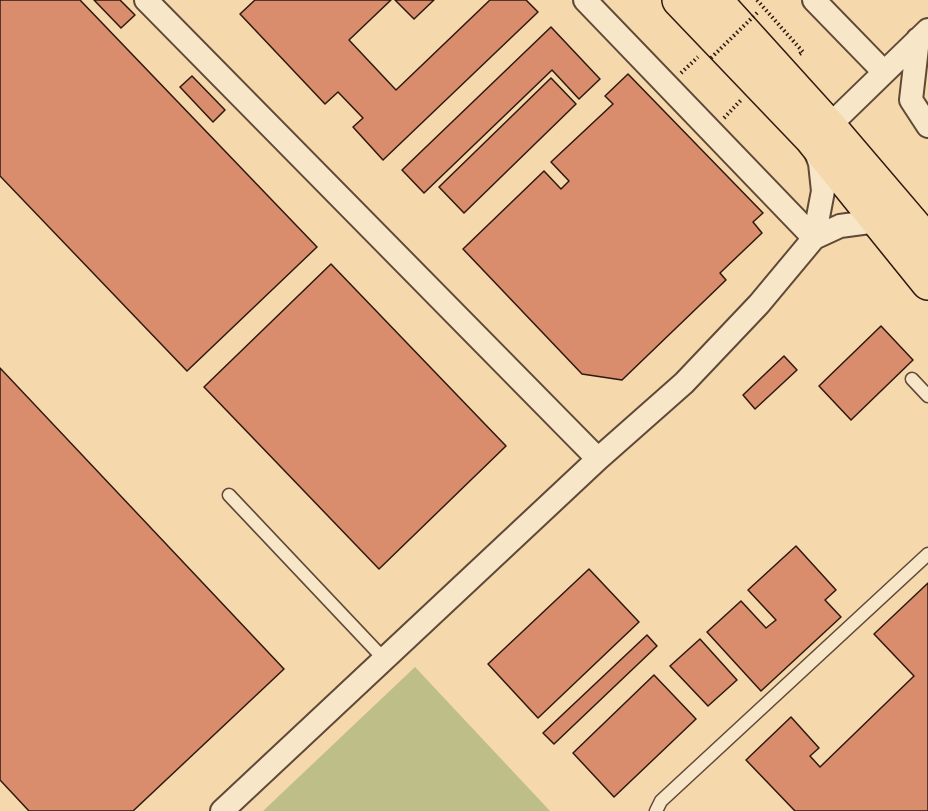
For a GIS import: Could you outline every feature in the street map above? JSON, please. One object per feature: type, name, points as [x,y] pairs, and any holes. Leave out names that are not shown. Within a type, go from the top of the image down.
[{"type":"highway","points":[[679,0],[820,131],[928,242]]},
{"type":"highway","points":[[715,0],[820,131],[877,221],[928,283]]},
{"type":"street","points":[[147,0],[598,459]]},
{"type":"street","points":[[585,0],[814,238]]},
{"type":"street","points":[[814,0],[883,71]]},
{"type":"street","points":[[814,238],[823,191],[820,131],[923,35]]},
{"type":"street","points":[[923,35],[911,95],[913,106],[923,120]]},
{"type":"street","points":[[222,811],[598,459],[684,383],[759,304],[814,238],[840,226],[877,221]]},
{"type":"lane","points":[[912,379],[928,396]]},
{"type":"lane","points":[[229,495],[384,659]]},
{"type":"lane","points":[[656,811],[661,801],[928,555]]},
{"type":"path","points":[[757,0],[803,52],[798,56]]},
{"type":"path","points":[[711,58],[759,11]]},
{"type":"path","points":[[711,131],[746,95]]},
{"type":"green space","points":[[415,667],[550,811],[263,811]]},
{"type":"building","points":[[0,0],[80,0],[317,247],[187,371],[0,176]]},
{"type":"building","points":[[94,0],[120,0],[135,15],[121,28]]},
{"type":"building","points":[[255,0],[391,0],[349,40],[396,90],[490,0],[526,0],[538,12],[383,160],[353,127],[363,118],[338,92],[325,104],[240,14]]},
{"type":"building","points":[[395,0],[434,0],[414,19]]},
{"type":"building","points":[[551,27],[600,79],[579,99],[552,70],[424,193],[402,170]]},
{"type":"building","points":[[628,74],[763,213],[753,222],[762,233],[720,273],[726,280],[622,380],[582,374],[463,249],[544,171],[561,189],[569,181],[551,162],[613,104],[605,96]]},
{"type":"building","points":[[192,76],[225,110],[213,122],[180,87]]},
{"type":"building","points":[[551,78],[576,104],[464,213],[439,187]]},
{"type":"building","points":[[331,264],[506,446],[379,569],[204,387]]},
{"type":"building","points":[[881,326],[913,360],[851,420],[819,386]]},
{"type":"building","points":[[784,356],[797,370],[755,409],[743,395]]},
{"type":"building","points":[[0,368],[284,669],[133,811],[29,811],[0,780]]},
{"type":"building","points":[[796,546],[836,590],[825,600],[841,617],[761,691],[707,632],[741,601],[766,628],[776,620],[748,590]]},
{"type":"building","points":[[589,569],[639,622],[538,718],[488,664]]},
{"type":"building","points":[[928,583],[928,811],[795,811],[746,760],[791,717],[819,748],[810,756],[820,767],[914,676],[874,634]]},
{"type":"building","points":[[647,635],[657,646],[554,744],[543,733]]},
{"type":"building","points":[[700,639],[737,680],[708,706],[670,666]]},
{"type":"building","points":[[654,675],[696,719],[614,797],[573,753]]}]
